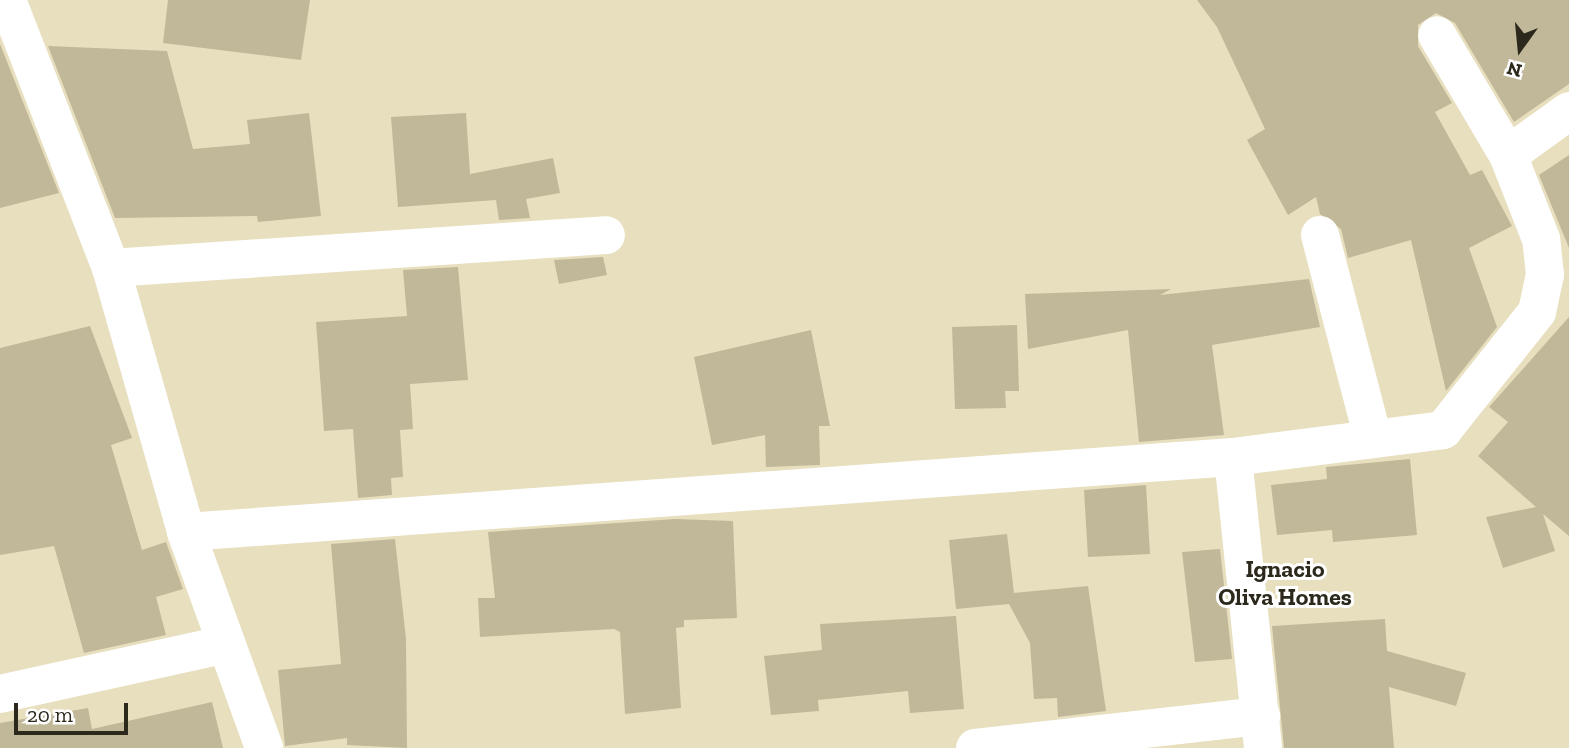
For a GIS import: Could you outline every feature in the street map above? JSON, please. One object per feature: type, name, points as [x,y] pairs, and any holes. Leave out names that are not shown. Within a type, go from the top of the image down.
[{"type":"street","points":[[7,0],[111,268],[186,532],[223,645],[264,748]]},
{"type":"street","points":[[186,532],[1233,457],[1443,430],[1537,312],[1545,275],[1541,239],[1508,155],[1437,35]]},
{"type":"street","points":[[1508,155],[1569,111]]},
{"type":"street","points":[[111,268],[606,235]]},
{"type":"street","points":[[1320,235],[1373,439]]},
{"type":"street","points":[[991,747],[1262,732],[1233,457]]},
{"type":"street","points":[[0,694],[223,645]]},
{"type":"building","points":[[168,0],[310,0],[301,60],[163,43]]},
{"type":"building","points":[[1197,0],[1569,0],[1569,84],[1514,122],[1455,23],[1436,13],[1418,25],[1418,46],[1452,103],[1435,112],[1470,175],[1482,170],[1512,226],[1469,248],[1497,327],[1446,391],[1411,240],[1348,258],[1341,229],[1320,214],[1316,197],[1288,215],[1247,140],[1265,129],[1217,27]]},
{"type":"building","points":[[0,44],[59,193],[0,208]]},
{"type":"building","points":[[48,46],[167,51],[193,149],[250,144],[247,120],[309,113],[321,216],[258,222],[257,216],[115,218]]},
{"type":"building","points":[[466,113],[470,174],[553,158],[560,193],[526,199],[530,218],[499,220],[496,200],[398,207],[391,117]]},
{"type":"building","points":[[1569,155],[1569,248],[1539,175]]},
{"type":"building","points":[[603,257],[607,275],[559,284],[554,260]]},
{"type":"building","points":[[458,267],[468,380],[410,384],[413,429],[400,430],[403,477],[391,478],[392,495],[358,498],[353,429],[324,431],[316,322],[407,316],[403,270]]},
{"type":"building","points":[[1309,279],[1320,327],[1212,345],[1224,435],[1139,442],[1128,330],[1028,349],[1025,294],[1171,289],[1160,295]]},
{"type":"building","points":[[1569,317],[1569,536],[1543,514],[1555,551],[1503,568],[1486,517],[1536,507],[1478,456],[1508,422],[1489,407]]},
{"type":"building","points":[[1017,325],[1019,391],[1005,391],[1006,408],[955,409],[952,327]]},
{"type":"building","points":[[90,326],[132,438],[111,445],[142,550],[166,542],[183,589],[156,597],[166,635],[84,653],[54,546],[0,555],[0,348]]},
{"type":"building","points":[[811,330],[830,426],[819,426],[820,465],[766,467],[765,435],[712,445],[694,357]]},
{"type":"building","points":[[1410,459],[1417,535],[1333,542],[1332,530],[1277,535],[1271,485],[1327,479],[1326,467]]},
{"type":"building","points":[[1146,485],[1150,554],[1088,557],[1084,490]]},
{"type":"building","points":[[675,519],[733,521],[737,618],[684,620],[684,627],[676,628],[681,708],[625,714],[620,632],[614,629],[480,637],[478,598],[495,598],[488,532]]},
{"type":"building","points":[[1007,534],[1014,593],[1088,586],[1106,711],[1058,717],[1057,698],[1034,699],[1030,643],[1009,604],[956,609],[949,540]]},
{"type":"building","points":[[395,539],[406,639],[407,748],[347,745],[347,738],[285,746],[278,670],[341,664],[331,544]]},
{"type":"building","points":[[1220,549],[1232,659],[1195,662],[1182,552]]},
{"type":"building","points":[[956,616],[964,709],[910,713],[908,691],[818,700],[819,711],[771,715],[764,656],[822,650],[820,624]]},
{"type":"building","points":[[1385,619],[1387,651],[1466,673],[1456,706],[1389,687],[1394,748],[1284,748],[1272,626]]},
{"type":"building","points":[[212,702],[223,748],[0,748],[0,723],[88,708],[92,729]]},
{"type":"district","name":"Ignacio Oliva Homes","points":[[1285,583]]}]
